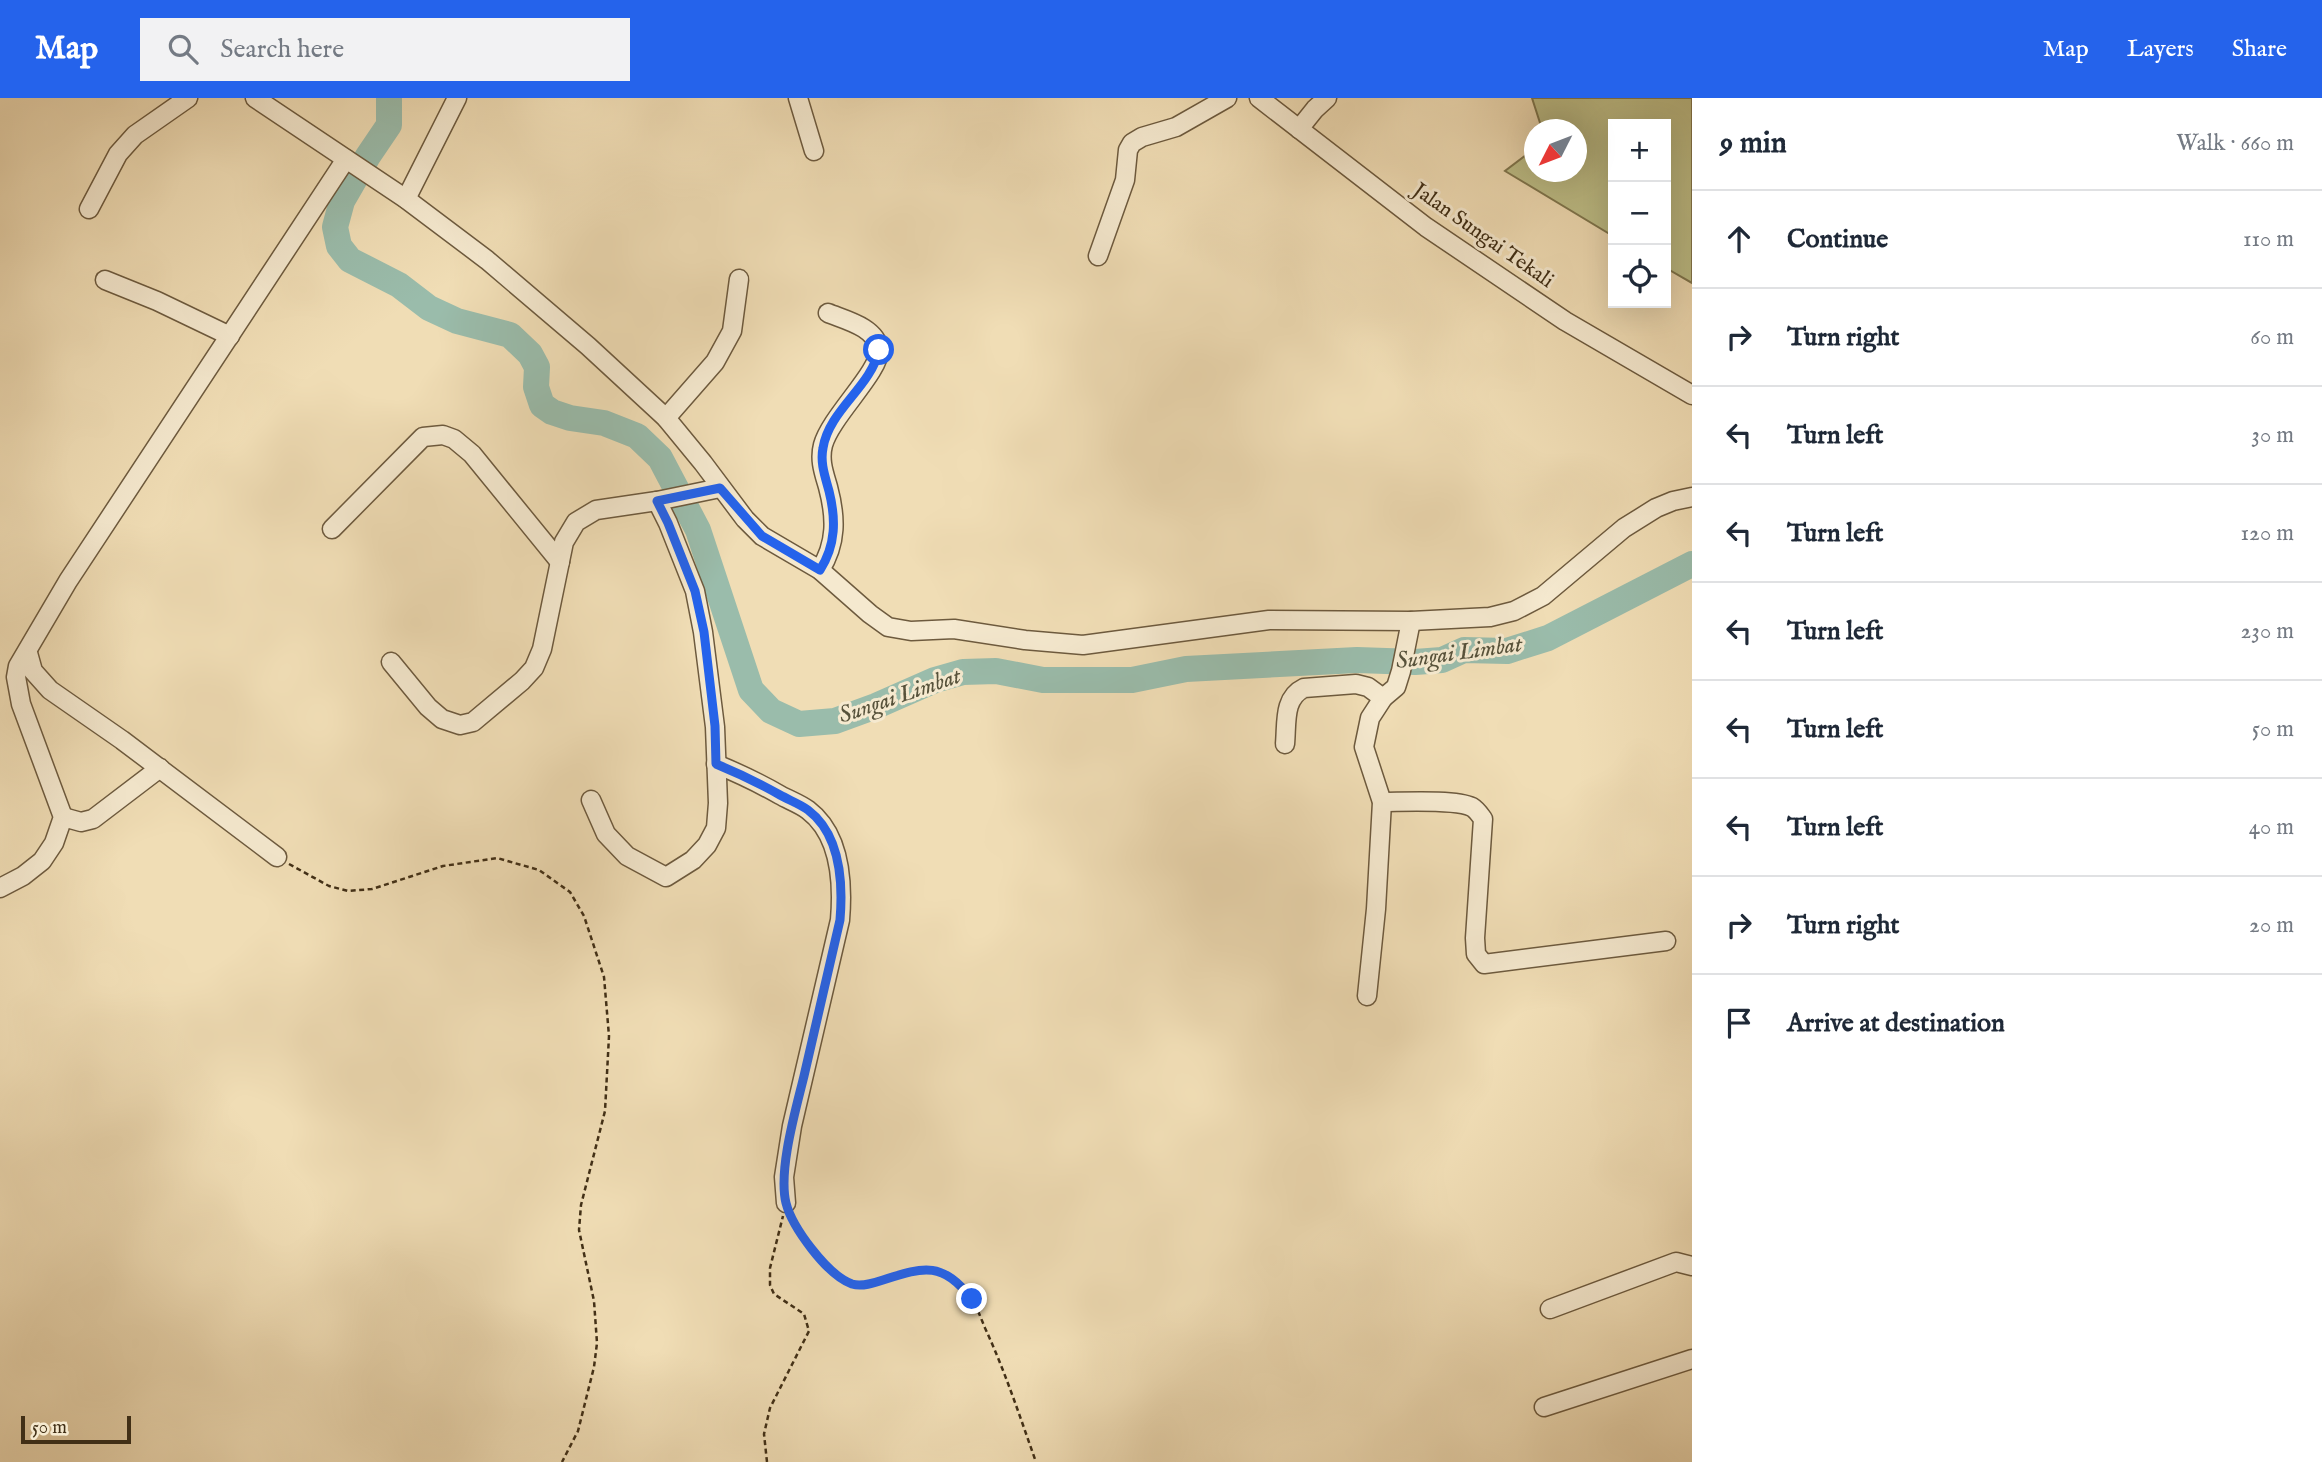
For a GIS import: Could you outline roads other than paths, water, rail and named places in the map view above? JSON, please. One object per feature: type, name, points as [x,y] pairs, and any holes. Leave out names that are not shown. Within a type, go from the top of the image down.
[{"type":"street","points":[[89,209],[118,153],[135,135],[188,98]]},
{"type":"street","points":[[255,98],[406,199],[487,260],[588,346],[666,418],[720,488],[762,536],[820,570],[887,627],[911,631],[954,629],[1025,640],[1083,645],[1269,620],[1411,621],[1490,617],[1514,611],[1543,596],[1624,528],[1656,508],[1692,497]]},
{"type":"street","points":[[406,199],[457,98]]},
{"type":"street","points":[[798,98],[814,151]]},
{"type":"street","points":[[1098,256],[1125,180],[1128,150],[1132,143],[1142,137],[1176,127],[1227,98]]},
{"type":"street","name":"Jalan Sungai Tekali","points":[[1259,98],[1426,227],[1565,321],[1692,395]]},
{"type":"street","points":[[1299,129],[1327,98]]},
{"type":"street","points":[[0,888],[23,876],[42,861],[54,843],[63,817],[21,704],[16,677],[18,666],[68,581],[349,161]]},
{"type":"street","points":[[666,418],[715,362],[732,331],[739,279]]},
{"type":"street","points":[[105,280],[157,300],[230,336]]},
{"type":"street","points":[[820,570],[830,554],[834,534],[831,500],[821,461],[823,444],[836,418],[876,364],[879,350],[876,339],[866,329],[828,313]]},
{"type":"street","points":[[332,529],[423,437],[443,435],[454,439],[472,454],[560,562]]},
{"type":"street","points":[[391,662],[428,707],[442,719],[460,725],[473,722],[534,668],[542,649],[564,542],[576,522],[596,510],[720,488]]},
{"type":"street","points":[[591,800],[606,834],[627,856],[666,877],[693,860],[707,845],[716,828],[718,803],[713,713],[704,632],[695,591],[668,523],[663,499]]},
{"type":"street","points":[[1367,996],[1376,909],[1382,802],[1364,747],[1370,718],[1383,698],[1396,687],[1411,621]]},
{"type":"street","points":[[27,653],[33,671],[50,690],[160,768],[277,857]]},
{"type":"street","points":[[1285,744],[1289,701],[1297,691],[1304,688],[1356,684],[1368,687],[1383,698]]},
{"type":"street","points":[[716,764],[748,777],[809,811],[825,829],[839,863],[843,890],[840,920],[792,1126],[784,1177],[786,1203]]},
{"type":"street","points":[[63,817],[81,822],[93,819],[160,768]]},
{"type":"street","points":[[1382,802],[1460,804],[1473,807],[1483,819],[1475,937],[1476,954],[1485,964],[1666,941]]},
{"type":"street","points":[[1550,1309],[1676,1262],[1692,1266]]},
{"type":"street","points":[[1544,1407],[1692,1359]]},
{"type":"waterway","name":"Sungai Limbat","points":[[389,98],[389,125],[342,201],[335,227],[339,246],[350,260],[399,285],[429,308],[457,321],[510,335],[530,354],[537,367],[536,387],[542,405],[552,412],[570,418],[604,423],[637,436],[660,458],[698,530],[751,690],[771,711],[799,724],[835,721],[935,680],[963,672],[996,671],[1043,680],[1132,680],[1186,669],[1357,660],[1415,662],[1442,660],[1464,650],[1507,651],[1548,638],[1692,564]]}]
